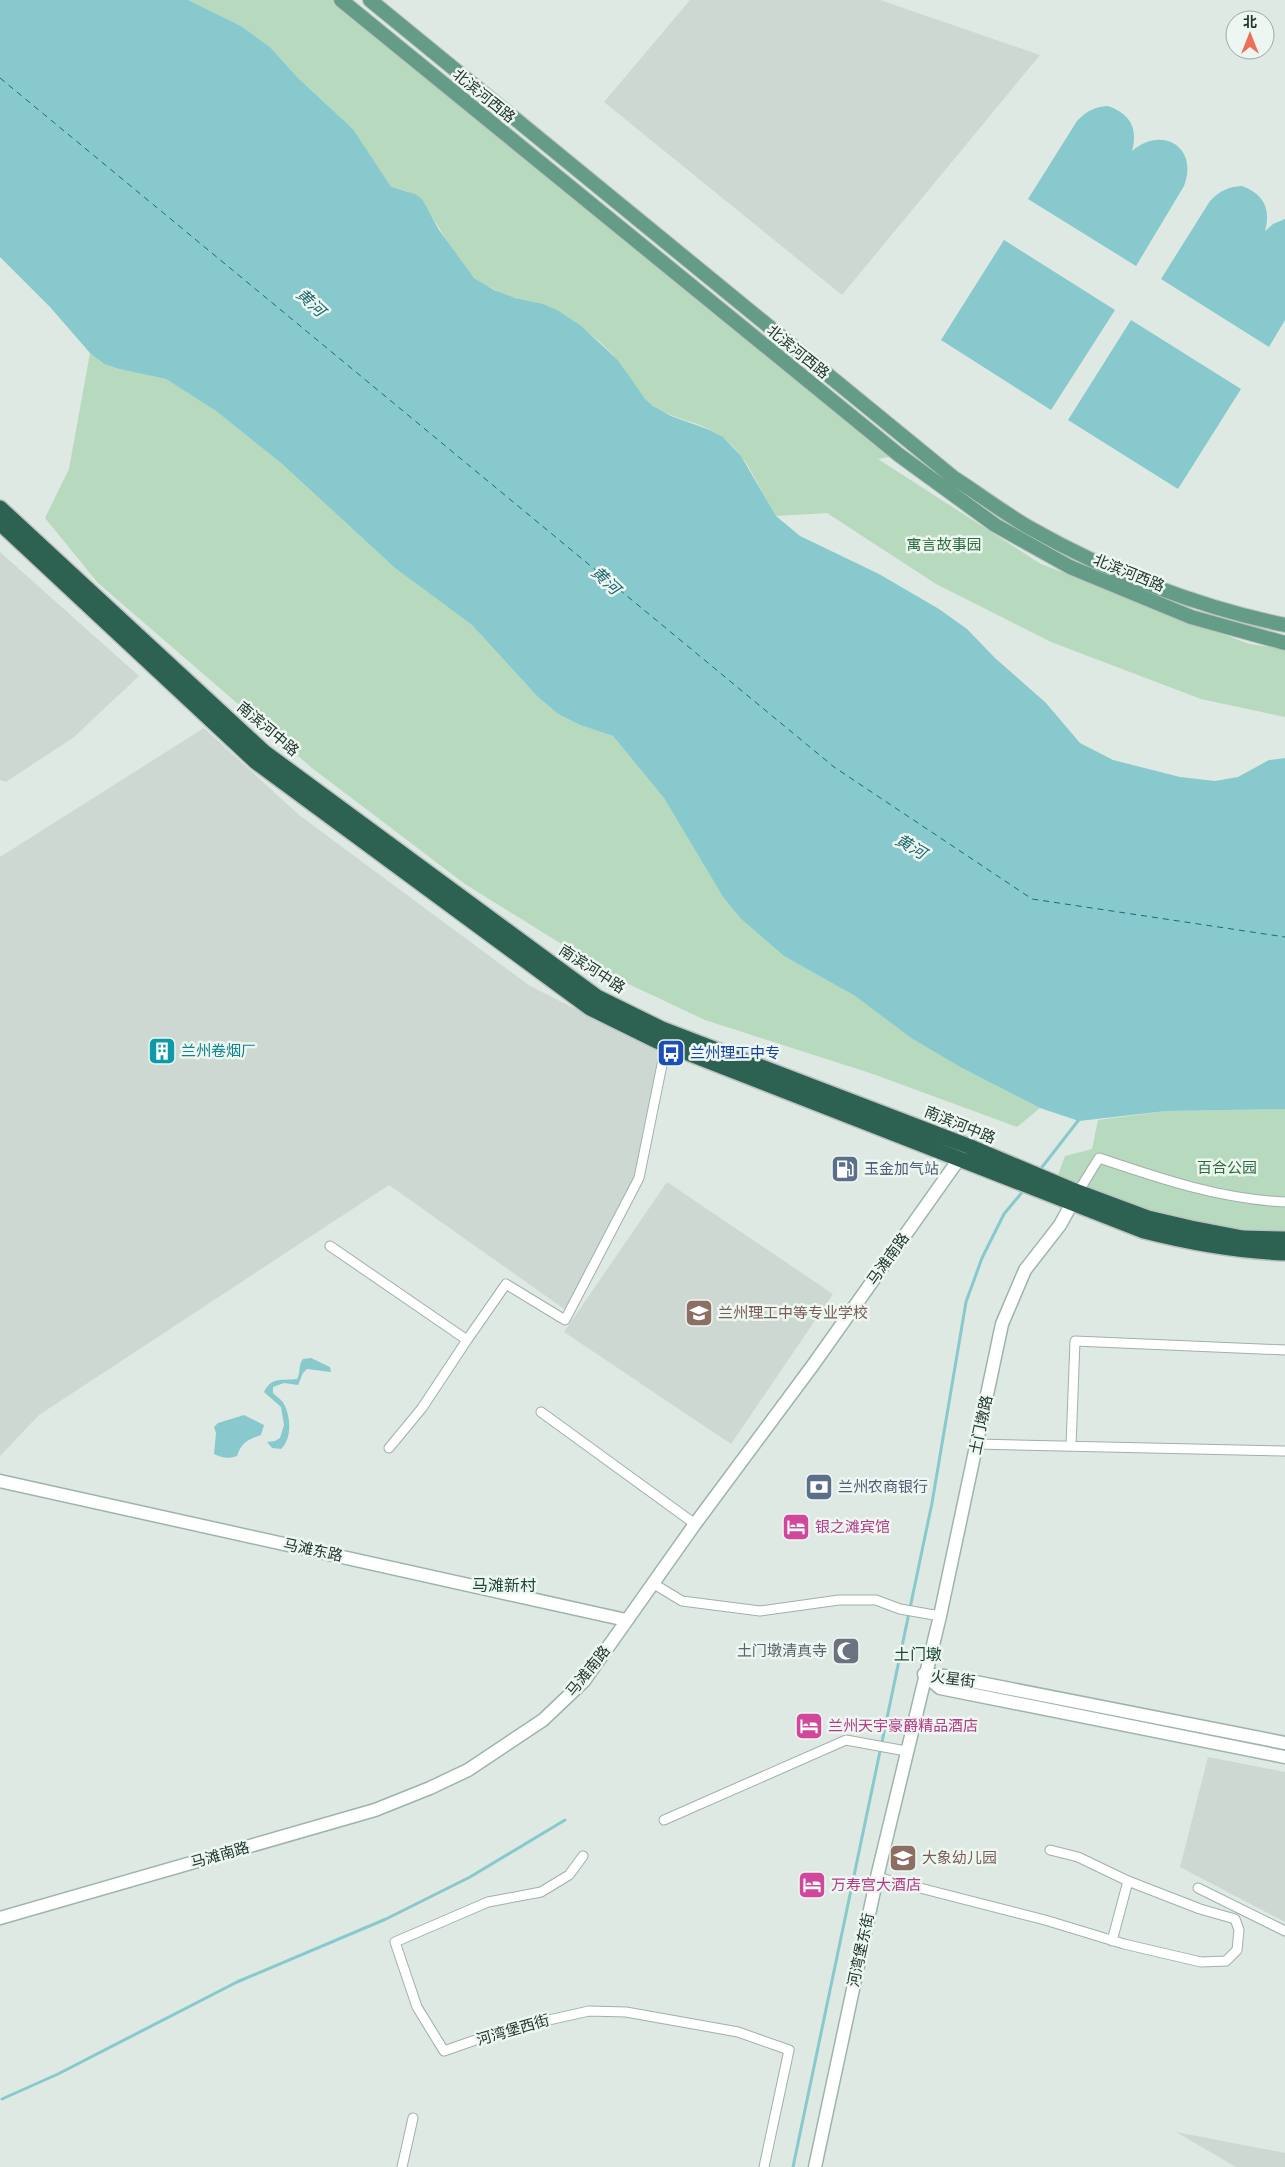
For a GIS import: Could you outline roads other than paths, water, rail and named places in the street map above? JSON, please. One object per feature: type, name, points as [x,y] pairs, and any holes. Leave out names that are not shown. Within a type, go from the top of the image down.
[{"type":"highway","name":"南滨河中路","points":[[0,508],[264,752],[597,997],[662,1029],[968,1146],[996,1166]]},
{"type":"highway","name":"南滨河中路","points":[[0,523],[256,762],[590,1008],[666,1045],[960,1159],[996,1166],[1075,1198],[1144,1230],[1188,1242],[1242,1251],[1285,1253]]},
{"type":"highway","name":"南滨河中路","points":[[1075,1198],[1191,1228],[1244,1238],[1285,1239]]},
{"type":"main road","name":"北滨河西路","points":[[341,0],[899,455],[995,525],[1070,567],[1182,613],[1285,643]]},
{"type":"main road","name":"北滨河西路","points":[[370,0],[954,478],[1030,528],[1131,578],[1254,619],[1285,625]]},
{"type":"main road","name":"马滩南路","points":[[0,1918],[375,1810],[430,1788],[468,1770],[544,1720],[584,1680],[968,1146]]},
{"type":"main road","name":"土门墩路","points":[[924,1674],[940,1616],[1002,1324],[1026,1270],[1060,1224],[1075,1198]]},
{"type":"main road","name":"马滩东路","points":[[0,1481],[626,1620]]},
{"type":"main road","name":"火星街","points":[[924,1674],[945,1676],[1285,1743]]},
{"type":"main road","name":"火星街","points":[[924,1674],[940,1688],[1285,1757]]},
{"type":"main road","name":"河湾堡东街","points":[[815,2167],[877,1877],[924,1674]]},
{"type":"street","points":[[389,1448],[422,1408],[506,1284],[565,1320],[639,1178],[666,1045]]},
{"type":"street","points":[[1075,1198],[1100,1158],[1187,1187],[1233,1198],[1285,1202]]},
{"type":"street","points":[[330,1246],[467,1340]]},
{"type":"street","points":[[1071,1446],[1075,1341],[1285,1350]]},
{"type":"street","points":[[541,1412],[695,1524]]},
{"type":"street","points":[[976,1444],[1285,1451]]},
{"type":"street","points":[[654,1584],[682,1601],[760,1611],[839,1600],[876,1600],[900,1609],[940,1616]]},
{"type":"street","points":[[664,1820],[846,1740],[906,1751]]},
{"type":"street","points":[[877,1877],[1045,1920],[1112,1941],[1201,1962],[1226,1961],[1237,1950],[1239,1930],[1235,1919],[1200,1909],[1128,1881],[1078,1857],[1050,1850]]},
{"type":"street","name":"河湾堡西街","points":[[583,1856],[569,1874],[541,1892],[488,1902],[395,1942],[417,2007],[444,2052],[504,2030],[589,2011],[626,2012],[738,2032],[789,2050],[764,2167]]},
{"type":"street","points":[[1112,1941],[1128,1881]]},
{"type":"street","points":[[1198,1888],[1285,1931]]},
{"type":"street","points":[[402,2167],[413,2118]]},
{"type":"water","name":"黄河","points":[[0,0],[188,0],[241,26],[270,47],[298,78],[353,129],[391,187],[415,194],[422,199],[439,230],[474,278],[494,290],[557,310],[581,326],[618,360],[645,399],[653,406],[671,416],[710,430],[723,437],[741,456],[776,516],[800,536],[879,574],[939,609],[967,629],[995,658],[1046,703],[1080,743],[1113,760],[1180,777],[1215,781],[1238,777],[1269,760],[1285,758],[1285,1109],[1166,1111],[1079,1121],[1040,1108],[960,1067],[911,1038],[855,996],[784,956],[741,919],[723,897],[664,798],[613,736],[580,725],[558,714],[537,696],[472,625],[395,568],[281,463],[216,411],[166,379],[104,364],[90,353],[50,307],[0,257]]},
{"type":"water","points":[[1108,106],[1122,113],[1131,123],[1134,136],[1132,151],[1143,143],[1166,140],[1175,144],[1182,151],[1186,160],[1187,172],[1184,186],[1136,266],[1028,199],[1077,121],[1091,110]]},
{"type":"water","points":[[1242,186],[1256,193],[1264,203],[1267,216],[1265,231],[1273,224],[1285,219],[1285,320],[1269,347],[1161,279],[1210,201],[1224,190]]},
{"type":"water","points":[[1004,240],[1115,310],[1051,410],[941,340]]},
{"type":"water","points":[[1131,320],[1241,389],[1178,489],[1068,420]]},
{"type":"water","points":[[311,1358],[330,1367],[331,1372],[307,1369],[303,1373],[298,1385],[284,1383],[273,1387],[273,1393],[282,1401],[286,1409],[289,1421],[289,1434],[285,1445],[281,1449],[272,1448],[267,1442],[280,1438],[284,1425],[281,1407],[264,1392],[274,1381],[297,1379],[303,1359]]},
{"type":"water","points":[[244,1415],[264,1425],[261,1435],[246,1442],[237,1456],[226,1458],[214,1454],[216,1433],[214,1427],[218,1423]]},
{"type":"waterway","points":[[1039,1171],[1081,1117]]},
{"type":"waterway","points":[[793,2167],[932,1503],[966,1302],[982,1258],[1004,1214],[1024,1190]]},
{"type":"waterway","points":[[2,2099],[58,2074],[237,1982],[386,1919],[470,1877],[565,1820]]},
{"type":"place","name":"兰州卷烟厂","points":[[162,1051]]},
{"type":"place","name":"兰州理工中专","points":[[671,1053]]},
{"type":"place","name":"玉金加气站","points":[[845,1169]]},
{"type":"place","name":"兰州理工中等专业学校","points":[[699,1313]]},
{"type":"place","name":"兰州农商银行","points":[[819,1487]]},
{"type":"place","name":"银之滩宾馆","points":[[796,1527]]},
{"type":"place","name":"土门墩清真寺","points":[[846,1651]]},
{"type":"place","name":"兰州天宇豪爵精品酒店","points":[[809,1726]]},
{"type":"place","name":"大象幼儿园","points":[[903,1858]]},
{"type":"place","name":"万寿宫大酒店","points":[[812,1885]]},
{"type":"district","name":"马滩新村","points":[[504,1585]]},
{"type":"district","name":"土门墩","points":[[918,1654]]},
{"type":"park label","name":"寓言故事园","points":[[944,545]]},
{"type":"park label","name":"百合公园","points":[[1227,1168]]}]
